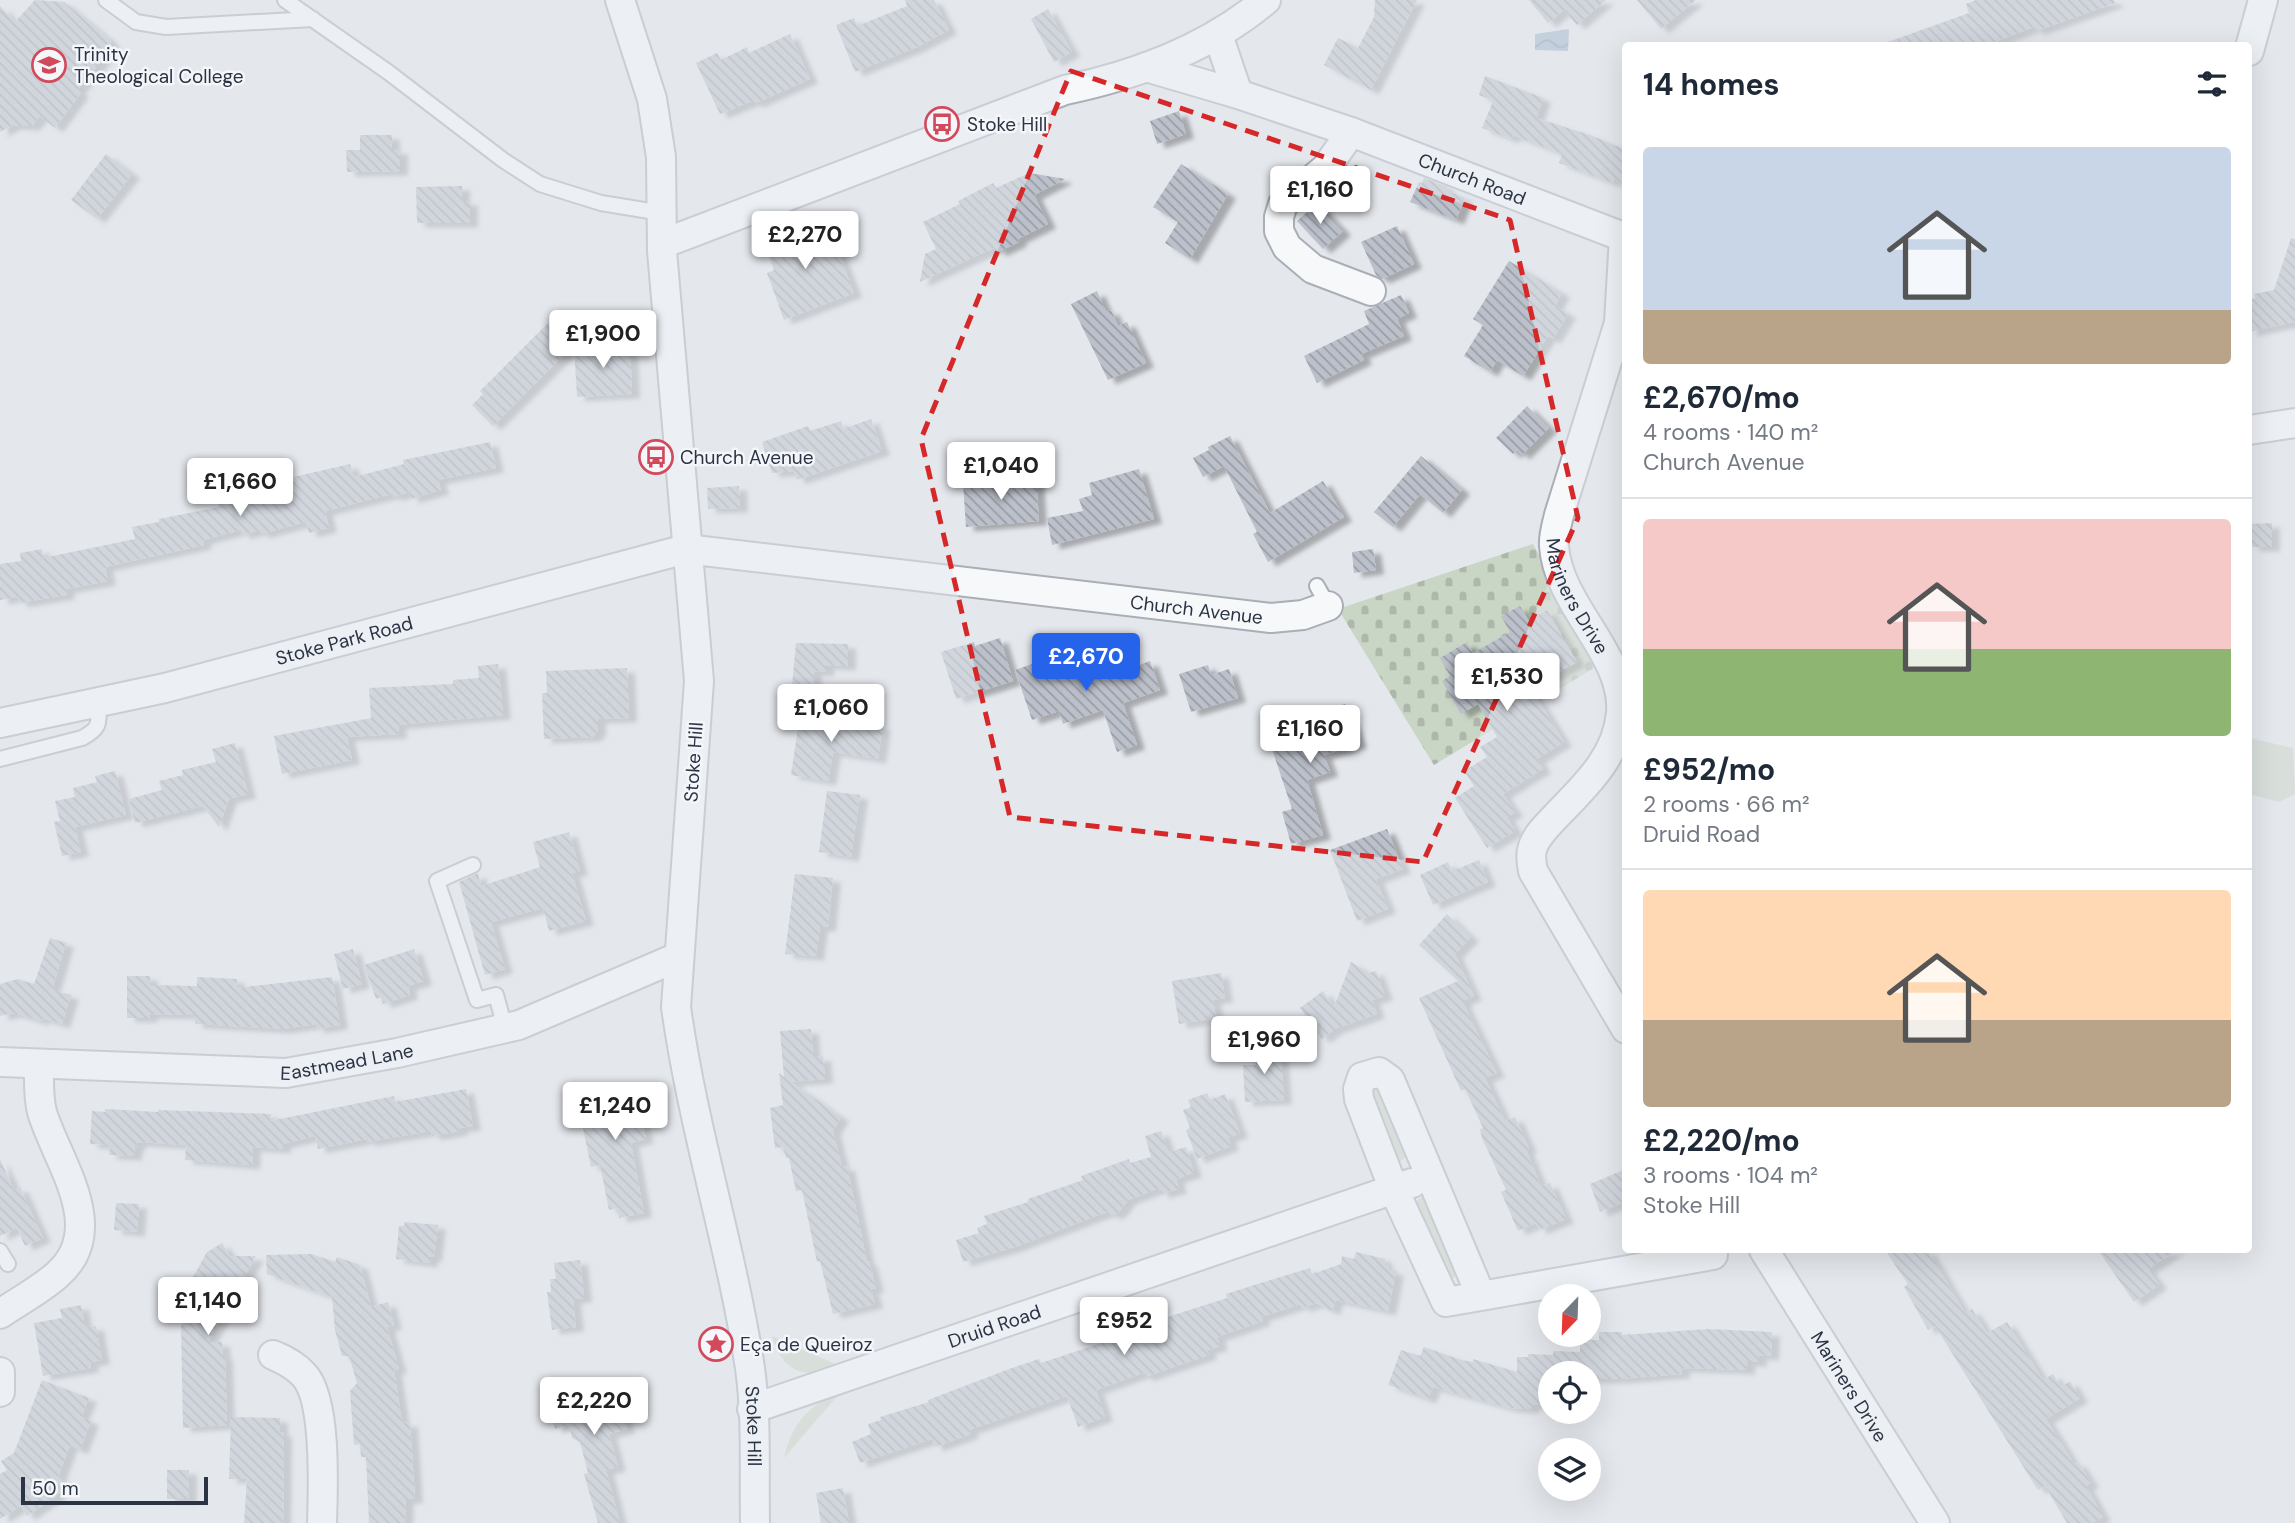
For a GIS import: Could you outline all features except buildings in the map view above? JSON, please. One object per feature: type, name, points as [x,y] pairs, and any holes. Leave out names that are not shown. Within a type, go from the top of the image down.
[{"type":"street","name":"Stoke Hill","points":[[620,0],[652,99],[661,157],[662,244],[699,681],[676,1007],[683,1057],[731,1259],[750,1372],[755,1523]]},
{"type":"street","points":[[662,244],[1065,90],[1091,85],[1146,67],[1218,35],[1266,0]]},
{"type":"street","points":[[2251,42],[2263,0]]},
{"type":"street","points":[[1218,35],[1238,94]]},
{"type":"street","name":"Church Road","points":[[1146,67],[1351,132],[1622,237]]},
{"type":"street","points":[[1351,132],[1326,168],[1283,204],[1279,230],[1287,247],[1313,269],[1371,291]]},
{"type":"street","name":"Mariners Drive","points":[[1622,280],[1619,323],[1559,515],[1554,546],[1559,571],[1568,593],[1615,675],[1621,692],[1620,716],[1607,758],[1595,775],[1541,833],[1532,850],[1533,871],[1622,1023]]},
{"type":"street","points":[[2252,429],[2295,422]]},
{"type":"street","name":"Church Avenue","points":[[686,549],[1271,618],[1303,615],[1322,596]]},
{"type":"street","name":"Stoke Park Road","points":[[0,723],[165,688],[686,549]]},
{"type":"street","name":"Eastmead Lane","points":[[0,1062],[286,1073],[397,1053],[519,1025],[678,957]]},
{"type":"street","points":[[0,1314],[58,1274],[75,1250],[81,1232],[79,1205],[42,1111],[39,1064]]},
{"type":"street","points":[[1481,1296],[1390,1080],[1379,1072],[1362,1077],[1358,1089],[1359,1099],[1394,1190],[1446,1302],[1481,1296],[1713,1255]]},
{"type":"street","name":"Druid Road","points":[[752,1409],[1429,1176]]},
{"type":"street","name":"Mariners Drive","points":[[1766,1253],[1935,1523]]},
{"type":"street","points":[[273,1355],[292,1364],[306,1377],[316,1397],[320,1418],[322,1523]]},
{"type":"street","points":[[0,1372],[0,1392]]},
{"type":"lane","points":[[106,0],[136,22],[166,27],[313,19]]},
{"type":"lane","points":[[285,0],[388,72],[503,160],[540,184],[601,202],[662,213]]},
{"type":"lane","points":[[0,759],[82,738],[93,732],[99,722],[98,703]]},
{"type":"lane","points":[[473,865],[437,881],[477,1000],[496,995],[505,1028]]},
{"type":"lane","points":[[0,1251],[8,1264]]},
{"type":"highlighted area","points":[[1071,71],[1510,220],[1578,518],[1423,862],[1010,817],[921,439]]},
{"type":"green space","points":[[1533,544],[1599,665],[1434,765],[1338,609]]},
{"type":"green space","points":[[2252,739],[2293,748],[2295,794],[2279,802],[2252,795]]},
{"type":"green space","points":[[1377,1078],[1410,1155],[1399,1162],[1393,1158],[1366,1093]]},
{"type":"green space","points":[[1426,1196],[1462,1272],[1452,1279],[1445,1276],[1415,1203]]},
{"type":"green space","points":[[772,1336],[842,1367],[817,1373],[798,1371],[783,1359]]},
{"type":"green space","points":[[839,1394],[784,1458],[791,1436],[802,1418],[818,1404]]},
{"type":"water","points":[[1569,29],[1568,51],[1535,50],[1535,34]]},
{"type":"place","name":"Trinity Theological College","points":[[49,65]]},
{"type":"place","name":"Stoke Hill","points":[[942,124]]},
{"type":"place","name":"Church Avenue","points":[[656,457]]},
{"type":"place","name":"Eça de Queiroz","points":[[716,1344]]}]
